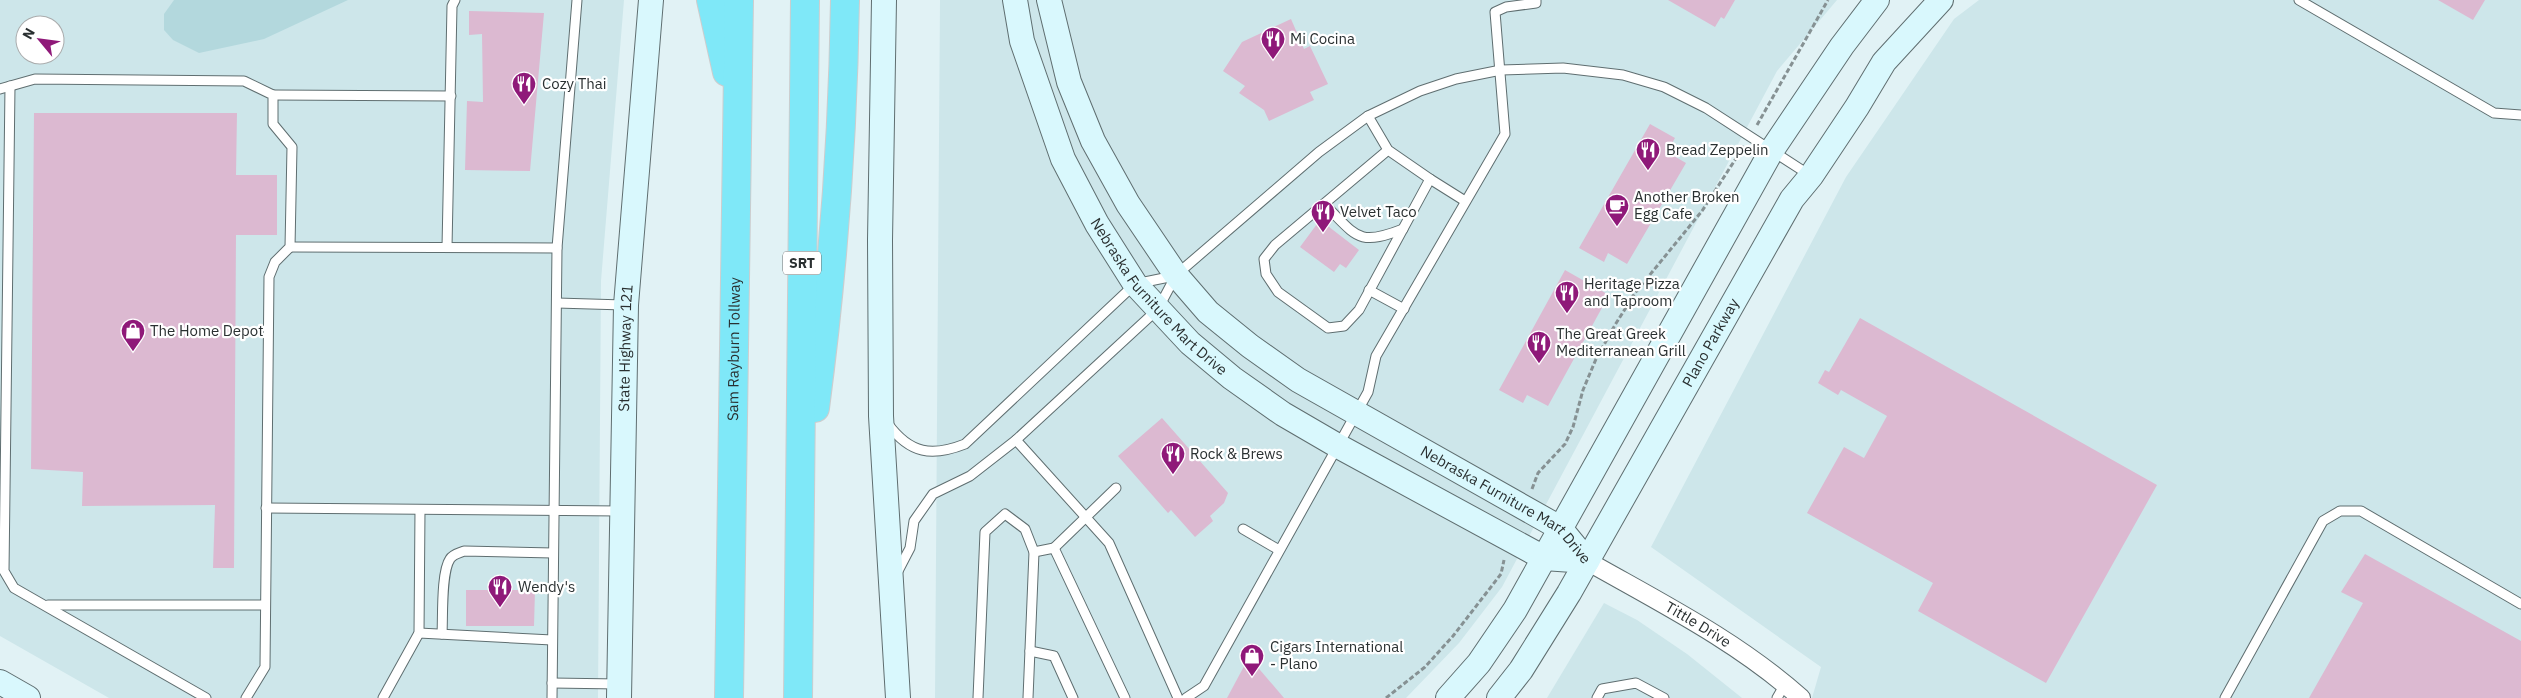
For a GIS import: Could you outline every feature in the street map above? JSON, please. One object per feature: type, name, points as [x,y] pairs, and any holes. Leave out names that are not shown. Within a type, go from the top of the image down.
[{"type":"highway","points":[[711,0],[737,111]]},
{"type":"highway","name":"Sam Rayburn Tollway","points":[[729,698],[739,0]]},
{"type":"highway","name":"SRT","points":[[798,698],[805,0]]},
{"type":"highway","points":[[799,526],[828,317],[844,53],[845,0]]},
{"type":"main road","name":"State Highway 121","points":[[619,691],[620,511],[626,305],[651,0]]},
{"type":"main road","points":[[884,0],[880,240],[881,416],[898,698]]},
{"type":"main road","name":"Nebraska Furniture Mart Drive","points":[[1015,0],[1022,41],[1063,159],[1097,224],[1136,284],[1190,343],[1232,378],[1282,414],[1338,446],[1544,558],[1587,561]]},
{"type":"main road","name":"Nebraska Furniture Mart Drive","points":[[1049,0],[1069,82],[1093,141],[1128,204],[1176,275],[1208,312],[1250,346],[1298,380],[1528,508],[1560,528],[1587,561]]},
{"type":"main road","points":[[1448,698],[1478,663],[1510,618],[1772,150],[1842,46],[1877,0]]},
{"type":"main road","name":"Plano Parkway","points":[[1499,698],[1551,622],[1587,561],[1792,199],[1811,176],[1857,107],[1884,62],[1941,0]]},
{"type":"main road","points":[[0,682],[28,698]]},
{"type":"street","name":"Tittle Drive","points":[[1587,561],[1704,626],[1751,656],[1781,691],[1801,698]]},
{"type":"lane","points":[[447,247],[452,6],[455,0]]},
{"type":"lane","points":[[552,698],[558,248],[578,0]]},
{"type":"lane","points":[[1186,698],[1204,686],[1368,392],[1376,356],[1505,134],[1496,12],[1506,7],[1536,3],[1536,0]]},
{"type":"lane","points":[[2299,0],[2494,113],[2521,115]]},
{"type":"lane","points":[[892,584],[910,548],[914,521],[933,494],[970,476],[1016,440],[1158,309],[1176,275],[1319,152],[1368,116],[1420,91],[1456,78],[1501,70],[1563,68],[1623,75],[1664,88],[1706,108],[1811,176]]},
{"type":"lane","points":[[0,89],[35,79],[244,81],[273,95],[451,96]]},
{"type":"lane","points":[[10,86],[3,444],[4,571],[14,588],[206,698]]},
{"type":"lane","points":[[246,698],[265,667],[267,292],[269,277],[275,262],[290,246],[292,147],[273,124],[273,95]]},
{"type":"lane","points":[[1368,116],[1388,150],[1465,201]]},
{"type":"lane","points":[[1388,150],[1275,246],[1264,259],[1266,274],[1278,292],[1328,328],[1344,326],[1359,310],[1430,179]]},
{"type":"lane","points":[[1324,204],[1354,233],[1366,239],[1380,238],[1403,229]]},
{"type":"lane","points":[[290,246],[558,248]]},
{"type":"lane","points":[[881,416],[898,439],[917,450],[945,451],[965,444],[1136,284],[1176,275]]},
{"type":"lane","points":[[1369,290],[1404,309]]},
{"type":"lane","points":[[557,303],[626,305]]},
{"type":"lane","points":[[1016,440],[1109,543],[1178,698]]},
{"type":"lane","points":[[1034,552],[1054,548],[1116,488]]},
{"type":"lane","points":[[266,508],[620,511]]},
{"type":"lane","points":[[383,698],[419,633],[420,510]]},
{"type":"lane","points":[[2225,698],[2323,521],[2340,511],[2362,512],[2521,604]]},
{"type":"lane","points":[[978,698],[985,532],[1005,514],[1025,528],[1034,552],[1028,698]]},
{"type":"lane","points":[[1243,529],[1279,550]]},
{"type":"lane","points":[[1054,548],[1125,698]]},
{"type":"lane","points":[[442,634],[446,571],[450,559],[456,554],[464,551],[553,553]]},
{"type":"lane","points":[[46,605],[266,605]]},
{"type":"lane","points":[[419,633],[552,640]]},
{"type":"lane","points":[[1030,651],[1054,656],[1073,698]]},
{"type":"lane","points":[[552,683],[619,691]]},
{"type":"lane","points":[[1597,698],[1602,689],[1636,683],[1664,698]]},
{"type":"path","points":[[1528,508],[1535,495],[1531,486],[1538,473],[1565,444],[1573,427],[1596,359],[1615,325],[1636,293],[1702,211],[1750,136],[1828,0]]},
{"type":"path","points":[[1386,698],[1425,667],[1453,636],[1501,574],[1506,553],[1513,540]]},
{"type":"shaded area","points":[[0,0],[624,0],[601,281],[598,698],[109,698],[0,636]]},
{"type":"shaded area","points":[[174,0],[348,0],[264,39],[199,53],[173,40],[164,30],[164,14]]},
{"type":"shaded area","points":[[940,0],[1837,0],[1777,71],[1502,587],[1459,643],[1406,698],[935,698]]},
{"type":"shaded area","points":[[1979,0],[2521,0],[2521,698],[1812,698],[1821,667],[1651,547],[1846,177],[1954,19]]},
{"type":"shaded area","points":[[1604,603],[1637,620],[1687,654],[1742,698],[1547,698]]},
{"type":"building","points":[[1668,0],[1735,0],[1724,19],[1721,17],[1715,27]]},
{"type":"building","points":[[2438,0],[2485,0],[2473,20]]},
{"type":"building","points":[[469,11],[544,13],[530,171],[465,170],[467,101],[483,102],[482,34],[469,35]]},
{"type":"building","name":"Mi Cocina","points":[[1291,19],[1304,49],[1310,46],[1328,84],[1310,92],[1314,100],[1269,121],[1264,110],[1239,93],[1245,86],[1223,71],[1242,42]]},
{"type":"building","name":"The Home Depot","points":[[34,113],[237,113],[236,175],[277,175],[277,235],[236,235],[234,568],[213,568],[215,505],[82,506],[83,472],[31,469]]},
{"type":"building","points":[[1650,124],[1675,138],[1667,152],[1686,163],[1627,264],[1608,253],[1604,262],[1579,248]]},
{"type":"building","name":"Velvet Taco","points":[[1320,220],[1359,250],[1346,268],[1340,264],[1334,272],[1300,247]]},
{"type":"building","points":[[1565,270],[1609,295],[1548,406],[1527,395],[1523,403],[1499,390]]},
{"type":"building","points":[[1860,318],[2157,485],[2046,683],[1918,611],[1933,583],[1807,513],[1844,447],[1864,458],[1887,416],[1841,390],[1838,395],[1818,383],[1825,370],[1829,372]]},
{"type":"building","name":"Rock & Brews","points":[[1162,418],[1228,493],[1224,503],[1210,516],[1213,521],[1195,537],[1171,510],[1168,513],[1118,456]]},
{"type":"building","points":[[2365,554],[2521,641],[2521,698],[2309,698],[2363,603],[2341,592]]},
{"type":"building","name":"Wendy's","points":[[466,590],[535,590],[534,626],[466,626]]},
{"type":"building","name":"Cigars International - Plano","points":[[1249,657],[1284,698],[1227,698]]},
{"type":"place","name":"Mi Cocina","points":[[1273,60]]},
{"type":"place","name":"Cozy Thai","points":[[524,105]]},
{"type":"place","name":"Bread Zeppelin","points":[[1648,171]]},
{"type":"place","name":"Another Broken Egg Cafe","points":[[1617,227]]},
{"type":"place","name":"Velvet Taco","points":[[1323,233]]},
{"type":"place","name":"Heritage Pizza and Taproom","points":[[1567,314]]},
{"type":"place","name":"The Home Depot","points":[[133,352]]},
{"type":"place","name":"The Great Greek Mediterranean Grill","points":[[1539,364]]},
{"type":"place","name":"Rock & Brews","points":[[1173,475]]},
{"type":"place","name":"Wendy's","points":[[500,608]]},
{"type":"place","name":"Cigars International - Plano","points":[[1252,677]]}]
